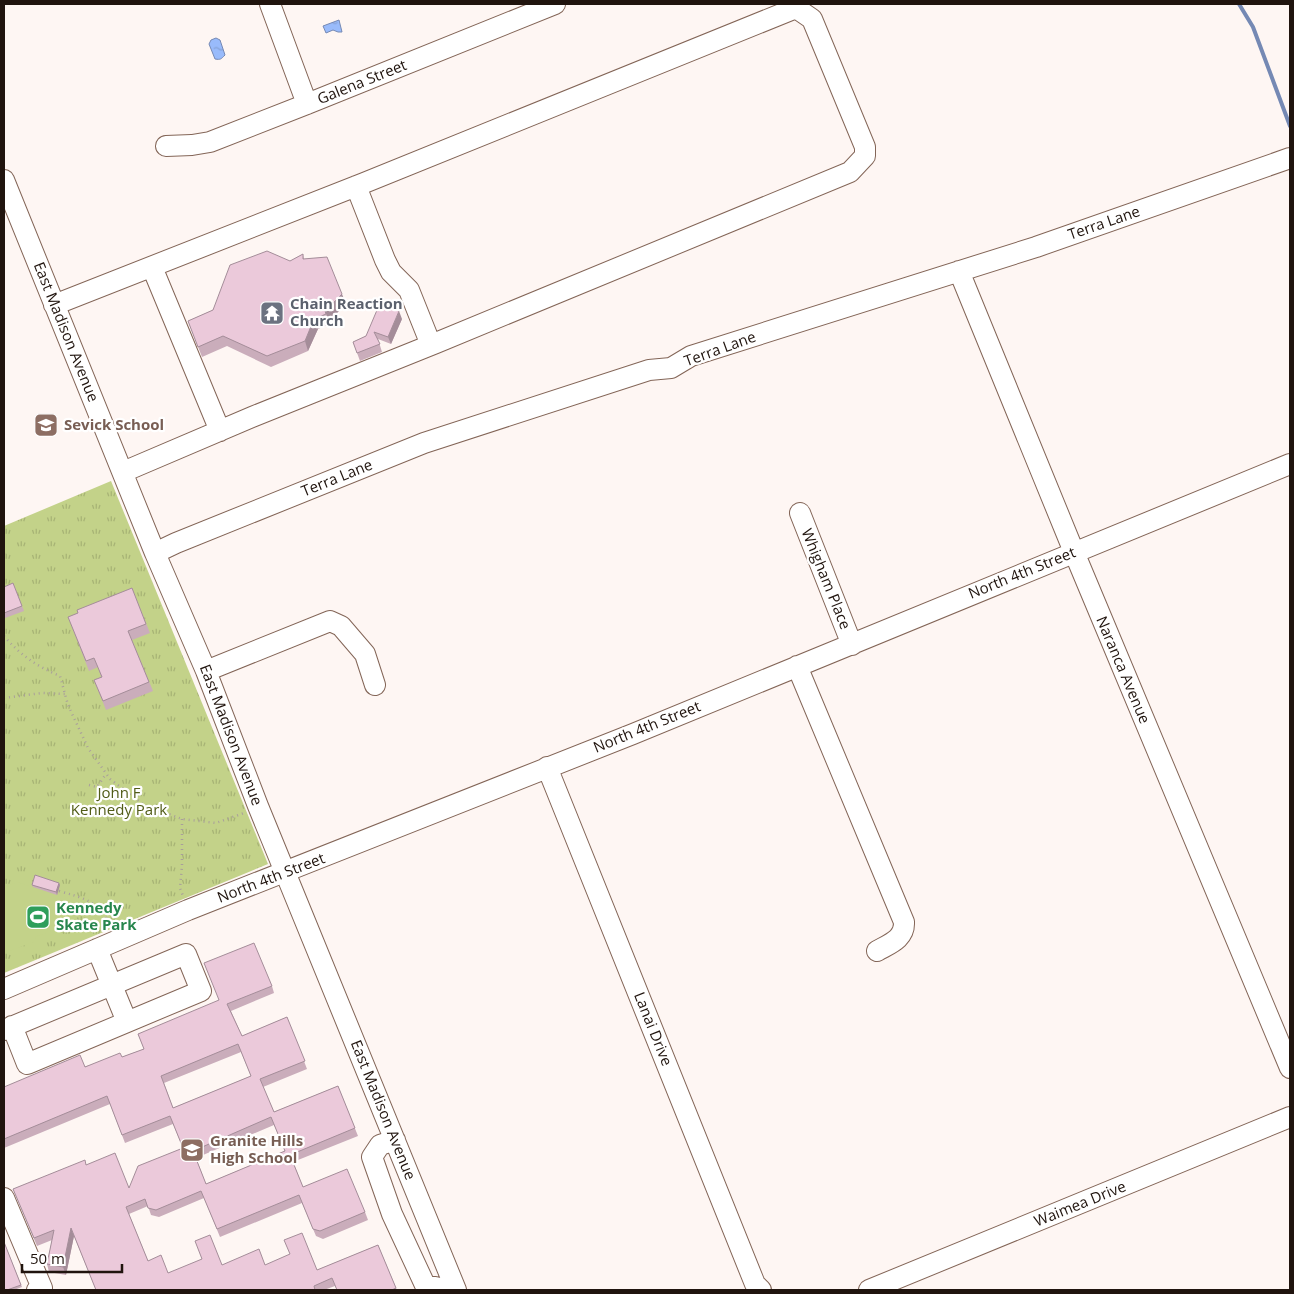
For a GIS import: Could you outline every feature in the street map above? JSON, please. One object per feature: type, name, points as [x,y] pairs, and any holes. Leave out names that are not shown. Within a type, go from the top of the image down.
[{"type":"street","points":[[270,4],[307,104]]},
{"type":"street","name":"Galena Street","points":[[166,146],[210,142],[555,4]]},
{"type":"street","points":[[54,305],[356,186],[796,8],[807,14],[812,20],[865,147],[865,156],[850,172],[123,472]]},
{"type":"street","name":"Terra Lane","points":[[155,553],[424,443],[649,370],[671,368],[691,356],[1036,247],[1290,158]]},
{"type":"street","name":"East Madison Avenue","points":[[4,180],[155,553],[206,671],[258,806],[454,1286]]},
{"type":"street","points":[[356,186],[385,260],[391,272],[409,290],[431,345]]},
{"type":"street","points":[[152,267],[220,431]]},
{"type":"street","name":"Naranca Avenue","points":[[959,271],[1074,552],[1290,1068]]},
{"type":"street","name":"North 4th Street","points":[[4,989],[188,910],[633,734],[1290,464]]},
{"type":"street","name":"Whigham Place","points":[[800,513],[852,645]]},
{"type":"street","points":[[206,671],[330,622],[342,626],[365,654],[375,685]]},
{"type":"street","points":[[797,666],[904,922],[901,936],[877,951]]},
{"type":"street","name":"Lanai Drive","points":[[547,767],[755,1284],[761,1290]]},
{"type":"street","points":[[97,949],[127,1022]]},
{"type":"street","points":[[186,954],[201,991],[127,1022],[27,1064],[8,1028],[186,954]]},
{"type":"street","name":"Waimea Drive","points":[[869,1290],[1290,1117]]},
{"type":"street","points":[[395,1140],[380,1145],[372,1157],[392,1214],[425,1285],[440,1288],[454,1286]]},
{"type":"street","points":[[4,1198],[42,1290]]},
{"type":"path","points":[[4,636],[16,650],[42,669],[60,676],[68,705],[88,748],[110,779],[144,805],[182,818],[216,823],[236,817],[258,806]]},
{"type":"path","points":[[4,698],[42,693],[65,694]]},
{"type":"path","points":[[89,785],[97,787],[106,774]]},
{"type":"path","points":[[182,818],[180,888],[188,910]]},
{"type":"path","points":[[59,891],[77,896],[98,906],[105,915],[110,929]]},
{"type":"green space","name":"John F Kennedy Park","points":[[111,481],[268,864],[4,973],[4,526]]},
{"type":"green space","name":"Kennedy Skate Park","points":[[17,882],[65,897],[72,906],[74,913],[72,921],[66,925],[35,937],[36,941],[7,952],[6,949],[4,950],[4,888]]},
{"type":"water","points":[[339,20],[342,32],[333,30],[326,33],[323,26]]},
{"type":"water","points":[[216,38],[220,40],[225,55],[220,59],[215,59],[209,44],[211,40]]},
{"type":"building","points":[[267,251],[290,261],[303,254],[303,259],[327,257],[342,294],[325,311],[326,314],[314,319],[305,341],[267,356],[223,336],[198,347],[188,321],[213,310],[230,265]]},
{"type":"building","points":[[380,303],[399,311],[388,337],[374,332],[380,344],[357,353],[353,342],[366,336]]},
{"type":"building","points":[[13,583],[22,606],[4,613],[4,587]]},
{"type":"building","points":[[132,588],[146,624],[128,631],[149,682],[103,701],[94,680],[102,677],[94,658],[86,661],[68,617],[78,613],[77,610]]},
{"type":"building","points":[[35,875],[59,883],[56,892],[32,885]]},
{"type":"building","points":[[254,943],[272,986],[227,1004],[242,1036],[287,1017],[305,1061],[260,1079],[274,1112],[338,1086],[355,1128],[290,1155],[303,1187],[347,1169],[365,1212],[320,1231],[313,1229],[299,1195],[217,1229],[201,1191],[156,1210],[148,1208],[145,1199],[126,1207],[148,1261],[161,1255],[168,1273],[202,1259],[195,1241],[210,1235],[222,1265],[259,1249],[265,1265],[290,1254],[284,1240],[302,1233],[317,1270],[378,1245],[396,1288],[392,1290],[337,1290],[332,1278],[314,1286],[315,1290],[96,1290],[71,1228],[63,1267],[47,1264],[54,1230],[34,1238],[13,1189],[85,1160],[86,1165],[115,1153],[129,1188],[138,1166],[183,1148],[170,1116],[122,1135],[107,1096],[4,1139],[4,1087],[80,1055],[85,1067],[120,1053],[122,1057],[144,1049],[138,1034],[219,1000],[204,963]],"holes":[[[238,1044],[251,1076],[173,1108],[161,1076]],[[271,1117],[285,1151],[206,1184],[193,1151]]]},
{"type":"building","points":[[4,1242],[21,1285],[7,1290],[4,1290]]},
{"type":"waterway","points":[[1239,4],[1253,27],[1290,126]]},
{"type":"place","name":"Chain Reaction Church","points":[[272,313]]},
{"type":"place","name":"Sevick School","points":[[46,425]]},
{"type":"place","name":"Kennedy Skate Park","points":[[38,917]]},
{"type":"place","name":"Granite Hills High School","points":[[192,1150]]}]
